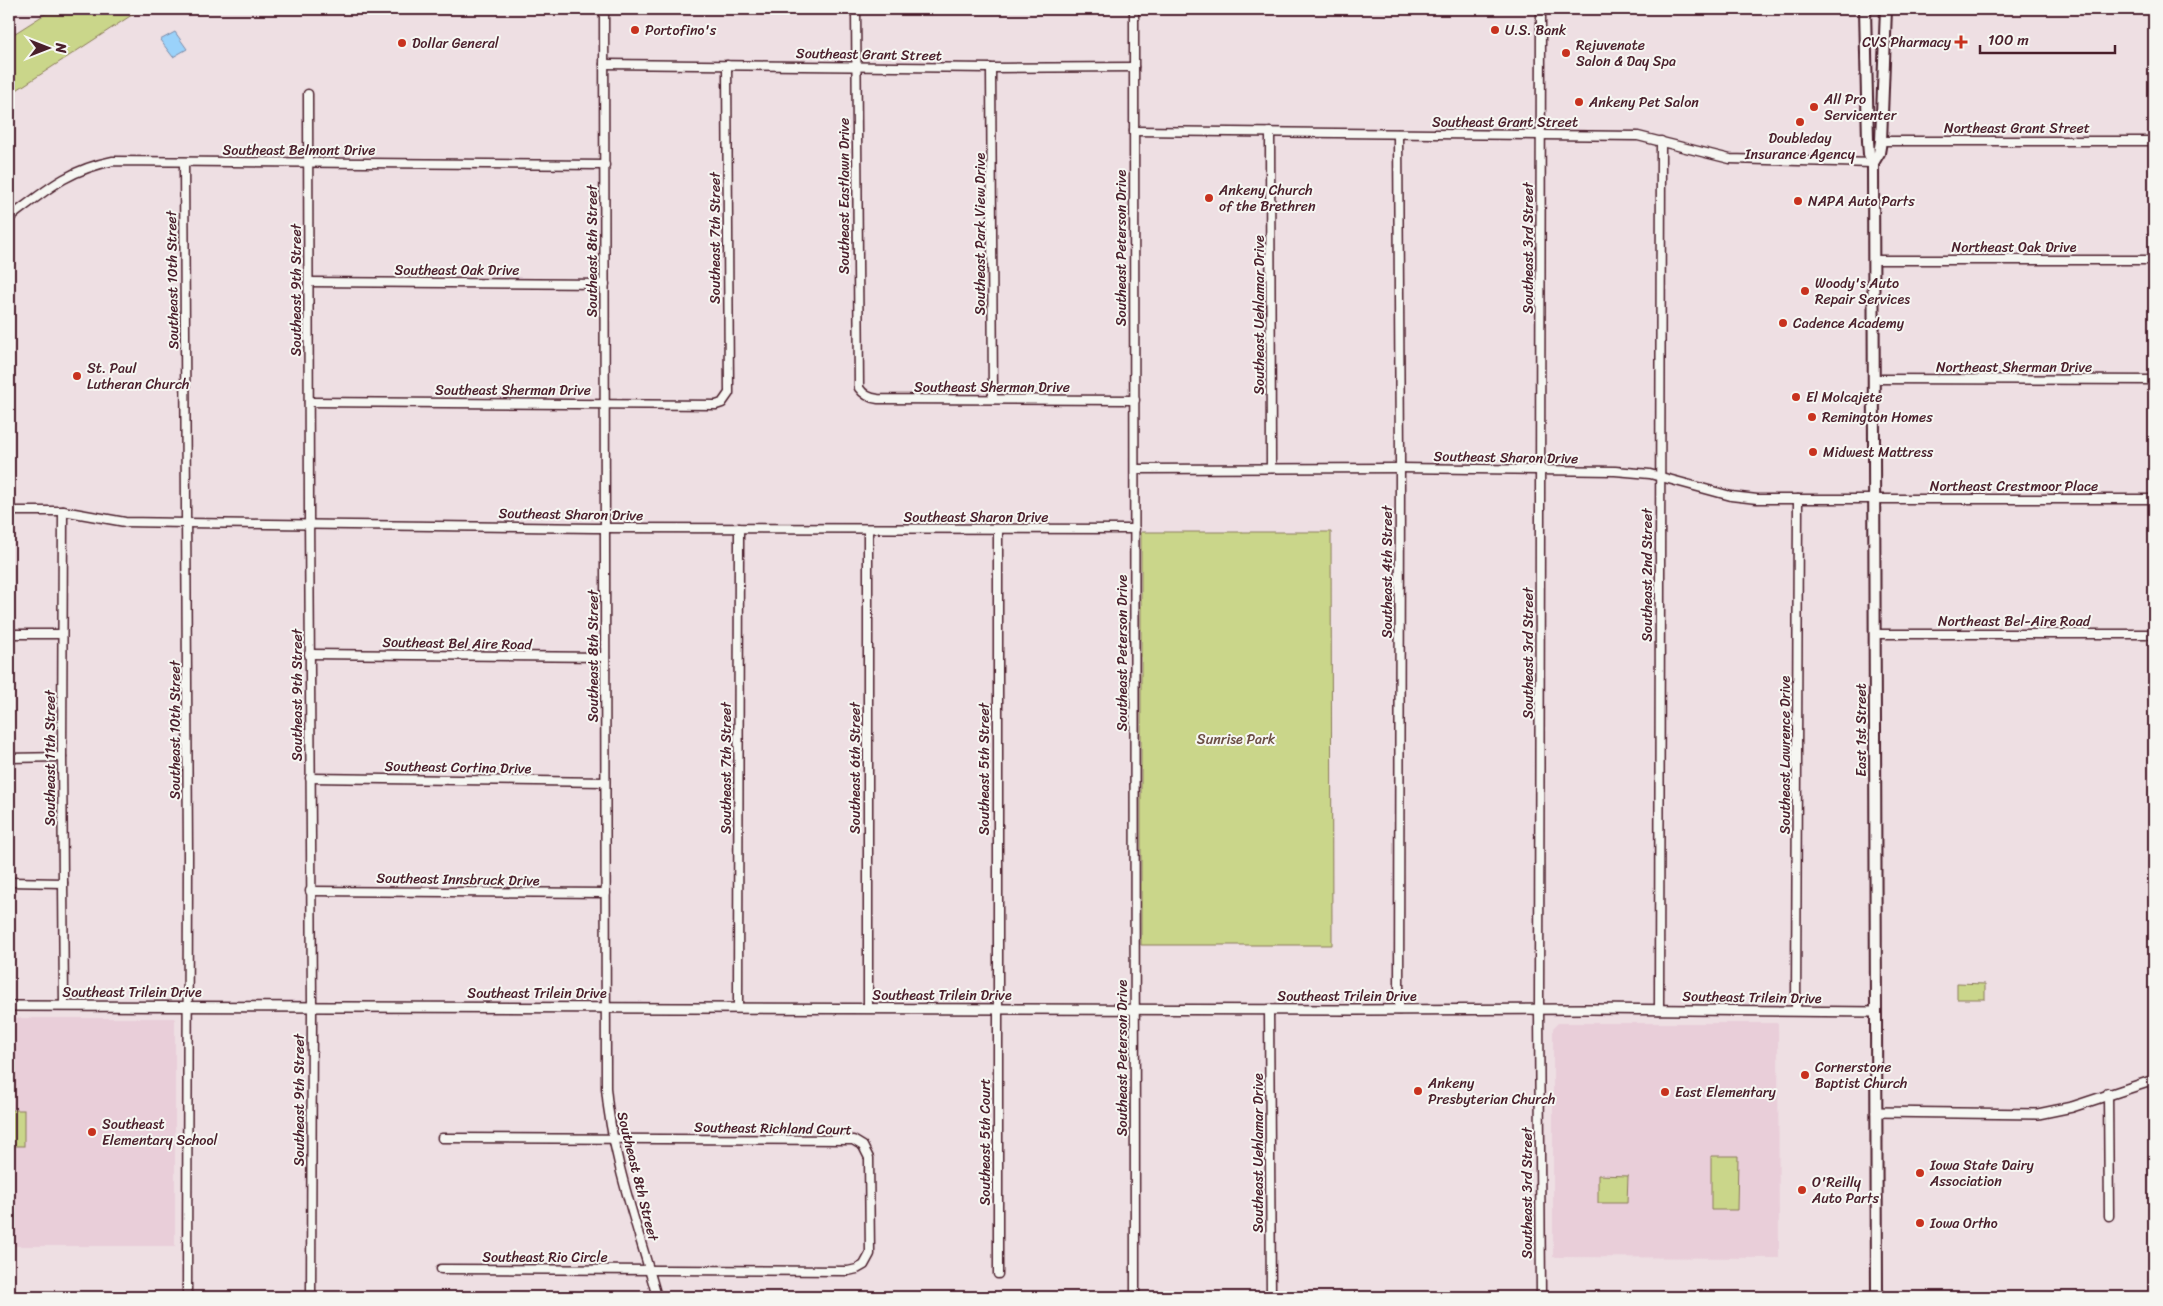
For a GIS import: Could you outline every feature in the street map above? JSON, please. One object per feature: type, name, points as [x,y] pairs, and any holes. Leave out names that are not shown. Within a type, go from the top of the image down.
[{"type":"main road","name":"East 1st Street","points":[[1865,9],[1868,141],[1869,154],[1873,163],[1877,1297]]},
{"type":"main road","name":"East 1st Street","points":[[1873,163],[1879,153],[1881,141],[1886,9]]},
{"type":"street","name":"Southeast 8th Street","points":[[604,9],[606,1088],[614,1139],[657,1297]]},
{"type":"street","name":"Southeast Eastlawn Drive","points":[[856,9],[858,382]]},
{"type":"street","name":"Southeast Peterson Drive","points":[[1134,9],[1135,1297]]},
{"type":"street","name":"Southeast 3rd Street","points":[[1540,9],[1540,1297]]},
{"type":"street","name":"Southeast Grant Street","points":[[604,64],[991,68],[1134,66]]},
{"type":"street","name":"Southeast 7th Street","points":[[716,405],[722,403],[729,393],[727,65]]},
{"type":"street","name":"Southeast Park View Drive","points":[[991,68],[993,400]]},
{"type":"street","name":"Southeast 9th Street","points":[[308,94],[312,1005],[311,1297]]},
{"type":"street","name":"Southeast Grant Street","points":[[1134,130],[1638,136],[1730,159],[1873,163]]},
{"type":"street","name":"Southeast Uehlamar Drive","points":[[1270,132],[1271,468]]},
{"type":"street","name":"Southeast 4th Street","points":[[1398,134],[1400,468],[1399,1010]]},
{"type":"street","name":"Northeast Grant Street","points":[[1881,141],[2154,140]]},
{"type":"street","name":"Southeast 2nd Street","points":[[1659,1010],[1661,141]]},
{"type":"street","name":"Southeast Belmont Drive","points":[[9,218],[63,178],[92,166],[113,161],[605,165]]},
{"type":"street","name":"Southeast 10th Street","points":[[184,162],[187,523],[187,1297]]},
{"type":"street","name":"Northeast Oak Drive","points":[[1873,260],[2154,260]]},
{"type":"street","name":"Southeast Oak Drive","points":[[309,282],[605,284]]},
{"type":"street","name":"Northeast Sherman Drive","points":[[1874,379],[2154,380]]},
{"type":"street","name":"Southeast Sherman Drive","points":[[858,382],[864,394],[870,398],[1134,400]]},
{"type":"street","name":"Southeast Sherman Drive","points":[[309,402],[716,405]]},
{"type":"street","name":"Southeast Sharon Drive","points":[[1135,469],[1400,468],[1615,471],[1661,477],[1731,496],[1757,499],[1874,498]]},
{"type":"street","name":"Southeast Lawrence Drive","points":[[1796,1011],[1798,498]]},
{"type":"street","name":"Northeast Crestmoor Place","points":[[1874,498],[2154,499]]},
{"type":"street","name":"Southeast Sharon Drive","points":[[9,511],[64,511],[125,522],[187,523],[605,528],[1135,529]]},
{"type":"street","name":"Southeast 11th Street","points":[[64,511],[62,634],[64,1006]]},
{"type":"street","name":"Southeast 7th Street","points":[[738,1008],[739,528]]},
{"type":"street","name":"Southeast 6th Street","points":[[868,529],[868,1008]]},
{"type":"street","name":"Southeast 5th Street","points":[[998,529],[998,1009]]},
{"type":"street","points":[[9,634],[62,634]]},
{"type":"street","name":"Northeast Bel-Aire Road","points":[[1874,634],[2154,634]]},
{"type":"street","name":"Southeast Bel Aire Road","points":[[309,654],[605,657]]},
{"type":"street","points":[[9,758],[62,758]]},
{"type":"street","name":"Southeast Cortina Drive","points":[[310,778],[605,782]]},
{"type":"street","points":[[9,882],[63,883]]},
{"type":"street","name":"Southeast Innsbruck Drive","points":[[310,891],[606,893]]},
{"type":"street","name":"Southeast Trilein Drive","points":[[9,1006],[312,1005],[1876,1012]]},
{"type":"street","name":"Southeast 5th Court","points":[[998,1009],[998,1274]]},
{"type":"street","name":"Southeast Uehlamar Drive","points":[[1269,1009],[1271,1297]]},
{"type":"street","points":[[1876,1112],[2038,1114],[2072,1107],[2108,1093],[2154,1080]]},
{"type":"street","points":[[2108,1093],[2109,1216]]},
{"type":"street","name":"Southeast Richland Court","points":[[442,1138],[848,1139],[860,1144],[870,1158],[870,1254],[864,1265],[857,1269],[848,1271],[649,1270]]},
{"type":"street","name":"Southeast Rio Circle","points":[[441,1269],[649,1270]]},
{"type":"shaded area","name":"Southeast Elementary School","points":[[9,1018],[175,1018],[175,1246],[9,1246]]},
{"type":"shaded area","name":"East Elementary","points":[[1558,1023],[1778,1023],[1779,1258],[1553,1257],[1553,1028]]},
{"type":"green space","points":[[53,9],[141,9],[9,95],[9,37]]},
{"type":"green space","name":"Sunrise Park","points":[[1141,532],[1331,532],[1332,945],[1141,945]]},
{"type":"green space","points":[[1957,983],[1985,984],[1985,999],[1957,999]]},
{"type":"green space","points":[[9,1110],[24,1110],[24,1146],[9,1146]]},
{"type":"green space","points":[[1711,1156],[1738,1156],[1737,1210],[1711,1210]]},
{"type":"green space","points":[[1598,1175],[1628,1176],[1627,1203],[1598,1203]]},
{"type":"water","points":[[175,32],[187,49],[173,57],[160,40]]},
{"type":"place","name":"Portofino's","points":[[635,30]]},
{"type":"place","name":"U.S. Bank","points":[[1495,30]]},
{"type":"place","name":"CVS Pharmacy","points":[[1961,42]]},
{"type":"place","name":"Dollar General","points":[[402,43]]},
{"type":"place","name":"Rejuvenate Salon & Day Spa","points":[[1566,53]]},
{"type":"place","name":"Ankeny Pet Salon","points":[[1579,102]]},
{"type":"place","name":"All Pro Servicenter","points":[[1814,107]]},
{"type":"place","name":"Doubleday Insurance Agency","points":[[1800,122]]},
{"type":"place","name":"Ankeny Church of the Brethren","points":[[1209,198]]},
{"type":"place","name":"NAPA Auto Parts","points":[[1798,201]]},
{"type":"place","name":"Woody's Auto Repair Services","points":[[1805,291]]},
{"type":"place","name":"Cadence Academy","points":[[1783,323]]},
{"type":"place","name":"St. Paul Lutheran Church","points":[[77,376]]},
{"type":"place","name":"El Molcajete","points":[[1796,397]]},
{"type":"place","name":"Remington Homes","points":[[1812,417]]},
{"type":"place","name":"Midwest Mattress","points":[[1813,452]]},
{"type":"place","name":"Cornerstone Baptist Church","points":[[1805,1075]]},
{"type":"place","name":"Ankeny Presbyterian Church","points":[[1418,1091]]},
{"type":"place","name":"East Elementary","points":[[1665,1092]]},
{"type":"place","name":"Southeast Elementary School","points":[[92,1132]]},
{"type":"place","name":"Iowa State Dairy Association","points":[[1920,1173]]},
{"type":"place","name":"O'Reilly Auto Parts","points":[[1802,1190]]},
{"type":"place","name":"Iowa Ortho","points":[[1920,1223]]}]
